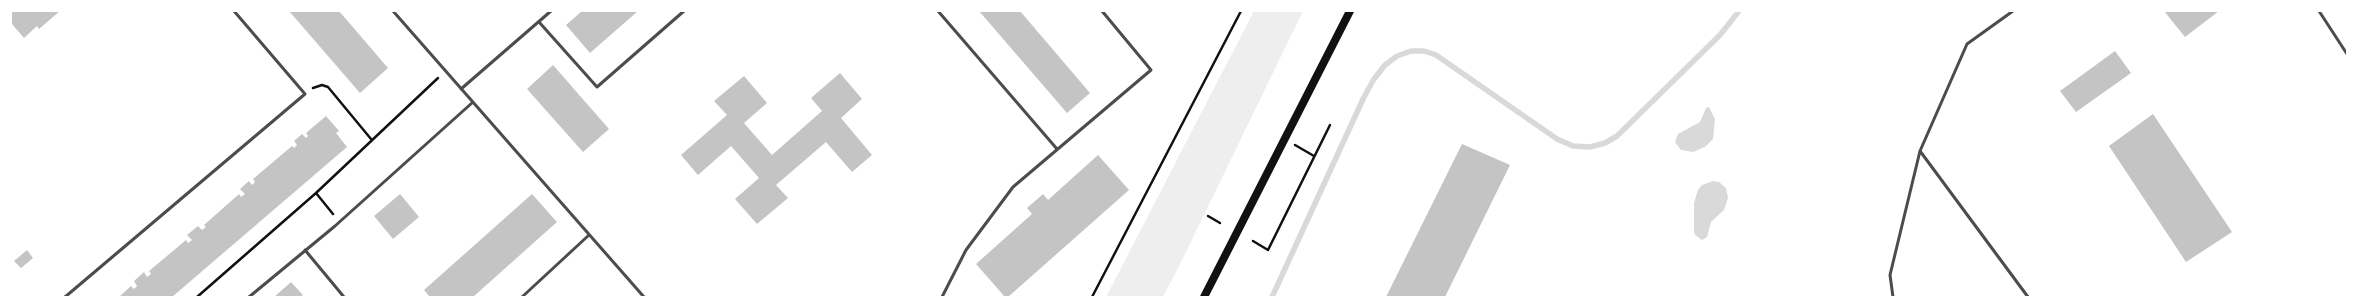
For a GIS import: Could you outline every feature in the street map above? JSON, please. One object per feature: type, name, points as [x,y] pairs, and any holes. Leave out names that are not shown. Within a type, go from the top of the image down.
[{"type":"main road","points":[[1204,297],[1286,140],[1350,11]]},
{"type":"lane","points":[[66,297],[305,94],[234,11]]},
{"type":"lane","points":[[393,11],[644,297]]},
{"type":"lane","points":[[461,89],[551,11]]},
{"type":"lane","points":[[539,22],[597,87],[684,11]]},
{"type":"lane","points":[[938,11],[1057,149]]},
{"type":"lane","points":[[942,297],[966,250],[1013,187],[1151,70],[1102,11]]},
{"type":"lane","points":[[1893,297],[1890,275],[1920,151],[1967,44],[2013,11]]},
{"type":"lane","points":[[2319,11],[2347,54]]},
{"type":"lane","points":[[248,297],[339,222],[473,102]]},
{"type":"lane","points":[[1920,151],[2028,297]]},
{"type":"lane","points":[[522,297],[589,235]]},
{"type":"lane","points":[[305,250],[344,297]]},
{"type":"path","points":[[1092,297],[1241,11]]},
{"type":"path","points":[[197,297],[316,193],[371,139],[446,71]]},
{"type":"path","points":[[305,94],[316,86],[328,87],[371,139]]},
{"type":"path","points":[[1253,242],[1268,250],[1330,124]]},
{"type":"path","points":[[1286,140],[1314,156]]},
{"type":"path","points":[[316,193],[339,222]]},
{"type":"path","points":[[1208,216],[1220,223]]},
{"type":"shaded area","points":[[1254,11],[1303,11],[1163,297],[1106,297]]},
{"type":"shaded area","points":[[1709,107],[1715,119],[1713,139],[1705,147],[1693,152],[1681,150],[1675,142],[1678,134],[1700,122],[1706,108]]},
{"type":"shaded area","points":[[1713,181],[1719,182],[1726,188],[1728,198],[1724,210],[1711,222],[1707,237],[1702,240],[1695,235],[1694,231],[1694,203],[1698,190],[1702,185]]},
{"type":"building","points":[[11,11],[60,11],[39,29],[37,26],[24,38],[11,23]]},
{"type":"building","points":[[289,11],[339,11],[388,68],[360,93]]},
{"type":"building","points":[[582,11],[638,11],[590,53],[566,25]]},
{"type":"building","points":[[979,11],[1020,11],[1090,93],[1067,113]]},
{"type":"building","points":[[2164,11],[2219,11],[2185,37]]},
{"type":"building","points":[[2115,51],[2131,73],[2076,112],[2060,91]]},
{"type":"building","points":[[553,65],[609,129],[583,152],[527,89]]},
{"type":"building","points":[[840,73],[862,99],[841,118],[872,155],[852,172],[826,142],[776,185],[788,198],[757,224],[735,199],[759,178],[731,146],[698,175],[681,155],[727,115],[714,101],[744,76],[767,103],[744,123],[772,155],[822,111],[811,98]]},
{"type":"building","points":[[2153,114],[2232,232],[2186,262],[2109,146]]},
{"type":"building","points":[[326,116],[339,131],[336,133],[347,147],[172,297],[119,297],[131,286],[134,289],[137,286],[134,281],[144,272],[147,277],[151,274],[149,271],[186,240],[188,243],[192,240],[187,235],[198,226],[202,230],[206,227],[204,225],[239,194],[241,197],[245,194],[240,189],[249,181],[252,185],[255,182],[253,179],[292,146],[294,148],[297,145],[294,141],[302,134],[306,138],[308,136],[306,133]]},
{"type":"building","points":[[1462,144],[1510,165],[1445,297],[1386,297]]},
{"type":"building","points":[[1098,155],[1129,190],[1008,297],[1005,297],[976,264],[1032,214],[1027,208],[1043,194],[1048,200]]},
{"type":"building","points":[[400,194],[419,217],[393,239],[374,216]]},
{"type":"building","points":[[532,194],[557,222],[473,297],[430,297],[424,290]]},
{"type":"building","points":[[27,250],[33,258],[21,268],[14,261]]},
{"type":"building","points":[[291,282],[303,295],[300,297],[274,297]]},
{"type":"waterway","points":[[1272,297],[1364,97],[1374,79],[1385,65],[1397,56],[1411,51],[1424,51],[1436,55],[1557,139],[1573,146],[1590,147],[1605,143],[1617,136],[1720,35],[1739,11]]}]
